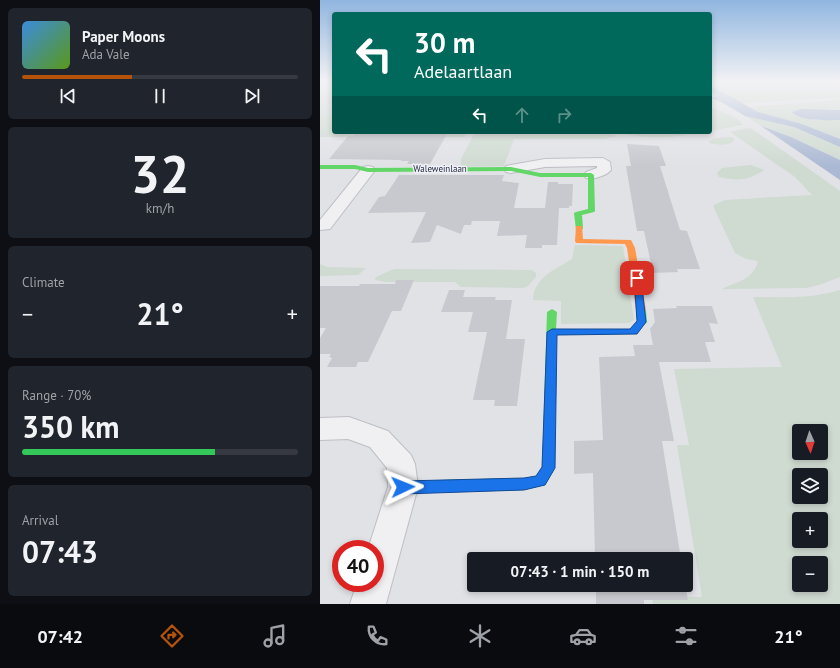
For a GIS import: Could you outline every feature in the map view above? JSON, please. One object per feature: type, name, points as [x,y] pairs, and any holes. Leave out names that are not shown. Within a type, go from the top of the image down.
[{"type":"street","name":"Waleweinlaan","points":[[320,167],[356,167],[368,170],[511,169],[545,163],[603,162],[604,170],[591,175],[536,176],[524,174],[511,169]]},
{"type":"street","points":[[324,226],[357,181],[368,170]]},
{"type":"street","points":[[552,332],[633,332],[642,322],[639,293],[631,248],[628,242],[579,241],[578,213],[592,211],[591,175]]},
{"type":"street","points":[[403,487],[524,484],[540,481],[548,468],[552,312]]},
{"type":"street","points":[[320,430],[349,428],[378,439],[401,464],[403,487],[384,551]]},
{"type":"street","points":[[368,604],[372,592]]},
{"type":"shaded area","points":[[320,110],[332,110],[332,134],[466,134],[464,137],[320,137]]},
{"type":"shaded area","points":[[712,110],[718,110],[733,116],[743,125],[712,131]]},
{"type":"shaded area","points":[[755,110],[823,110],[794,115],[813,120],[840,120],[840,139],[802,124]]},
{"type":"shaded area","points":[[745,116],[794,127],[840,147],[840,160],[791,137],[761,126]]},
{"type":"shaded area","points":[[751,128],[840,191],[840,277],[806,288],[722,289],[749,276],[756,267],[758,261],[746,259],[735,253],[714,208],[714,205],[725,200],[812,195],[795,177],[730,132]]},
{"type":"shaded area","points":[[474,134],[610,134],[616,136],[605,139],[514,139],[504,166],[461,167],[461,159]]},
{"type":"shaded area","points":[[626,134],[691,134],[673,137]]},
{"type":"shaded area","points":[[715,138],[734,138],[733,142],[724,145],[709,143],[709,141]]},
{"type":"shaded area","points":[[751,165],[764,170],[743,179],[719,177],[717,173],[722,168]]},
{"type":"shaded area","points":[[575,245],[623,246],[634,320],[629,323],[561,324],[561,301],[533,300],[534,292],[541,280],[546,275],[572,259]]},
{"type":"shaded area","points":[[320,264],[327,267],[366,268],[358,275],[320,276]]},
{"type":"shaded area","points":[[394,269],[532,270],[536,273],[536,277],[528,286],[523,288],[461,287],[455,282],[386,282],[375,280],[376,277]]},
{"type":"shaded area","points":[[840,290],[840,604],[653,604],[652,596],[702,597],[677,445],[689,445],[674,369],[782,367],[753,297],[797,297],[819,295]]},
{"type":"water","points":[[735,110],[755,110],[802,124],[840,139],[840,147],[794,127],[745,116]]},
{"type":"water","points":[[797,110],[840,110],[840,120],[808,119],[792,112]]},
{"type":"water","points":[[761,126],[791,137],[840,160],[840,180]]},
{"type":"building","points":[[355,134],[447,134],[430,164],[407,164],[409,161],[400,161],[402,160],[329,159],[348,136],[353,136]]},
{"type":"building","points":[[627,144],[659,146],[666,166],[660,166],[680,230],[687,231],[700,269],[677,269],[678,272],[653,273],[644,231],[637,231],[626,166],[631,166]]},
{"type":"building","points":[[399,175],[504,175],[502,181],[519,183],[514,208],[545,208],[548,182],[573,184],[572,206],[569,206],[569,208],[559,208],[557,245],[542,245],[542,248],[525,248],[527,235],[497,236],[500,221],[472,221],[471,225],[464,225],[461,234],[437,225],[430,242],[411,243],[426,212],[368,213],[379,197],[385,196]]},
{"type":"building","points":[[396,280],[414,280],[401,311],[392,311],[368,362],[358,362],[356,367],[327,367],[332,358],[329,357],[331,354],[320,354],[320,338],[326,328],[320,328],[320,286],[395,284]]},
{"type":"building","points":[[449,290],[465,290],[463,297],[496,297],[495,300],[512,300],[506,339],[525,339],[517,406],[494,406],[495,400],[473,400],[487,332],[468,332],[473,312],[441,312]]},
{"type":"building","points":[[676,306],[712,306],[718,324],[709,323],[715,342],[705,342],[711,362],[659,362],[674,441],[662,441],[680,552],[595,552],[593,473],[574,474],[574,441],[603,440],[599,357],[635,356],[633,345],[653,345],[650,329],[655,322],[653,309],[677,308]]},
{"type":"building","points":[[596,592],[686,592],[688,600],[644,600],[644,604],[596,604]]},
{"type":"traffic: fast","points":[[320,167],[355,167],[368,170],[511,169],[540,175],[591,175],[592,211],[578,213],[579,228]]},
{"type":"traffic: fast","points":[[552,332],[633,332],[642,322],[641,310]]},
{"type":"traffic: fast","points":[[403,487],[524,484],[540,481],[548,469],[552,312]]},
{"type":"traffic: slow","points":[[579,228],[579,241],[628,242],[631,248],[641,310]]},
{"type":"route","points":[[403,487],[524,484],[540,481],[548,468],[552,332],[633,332],[642,322],[637,278]]}]
